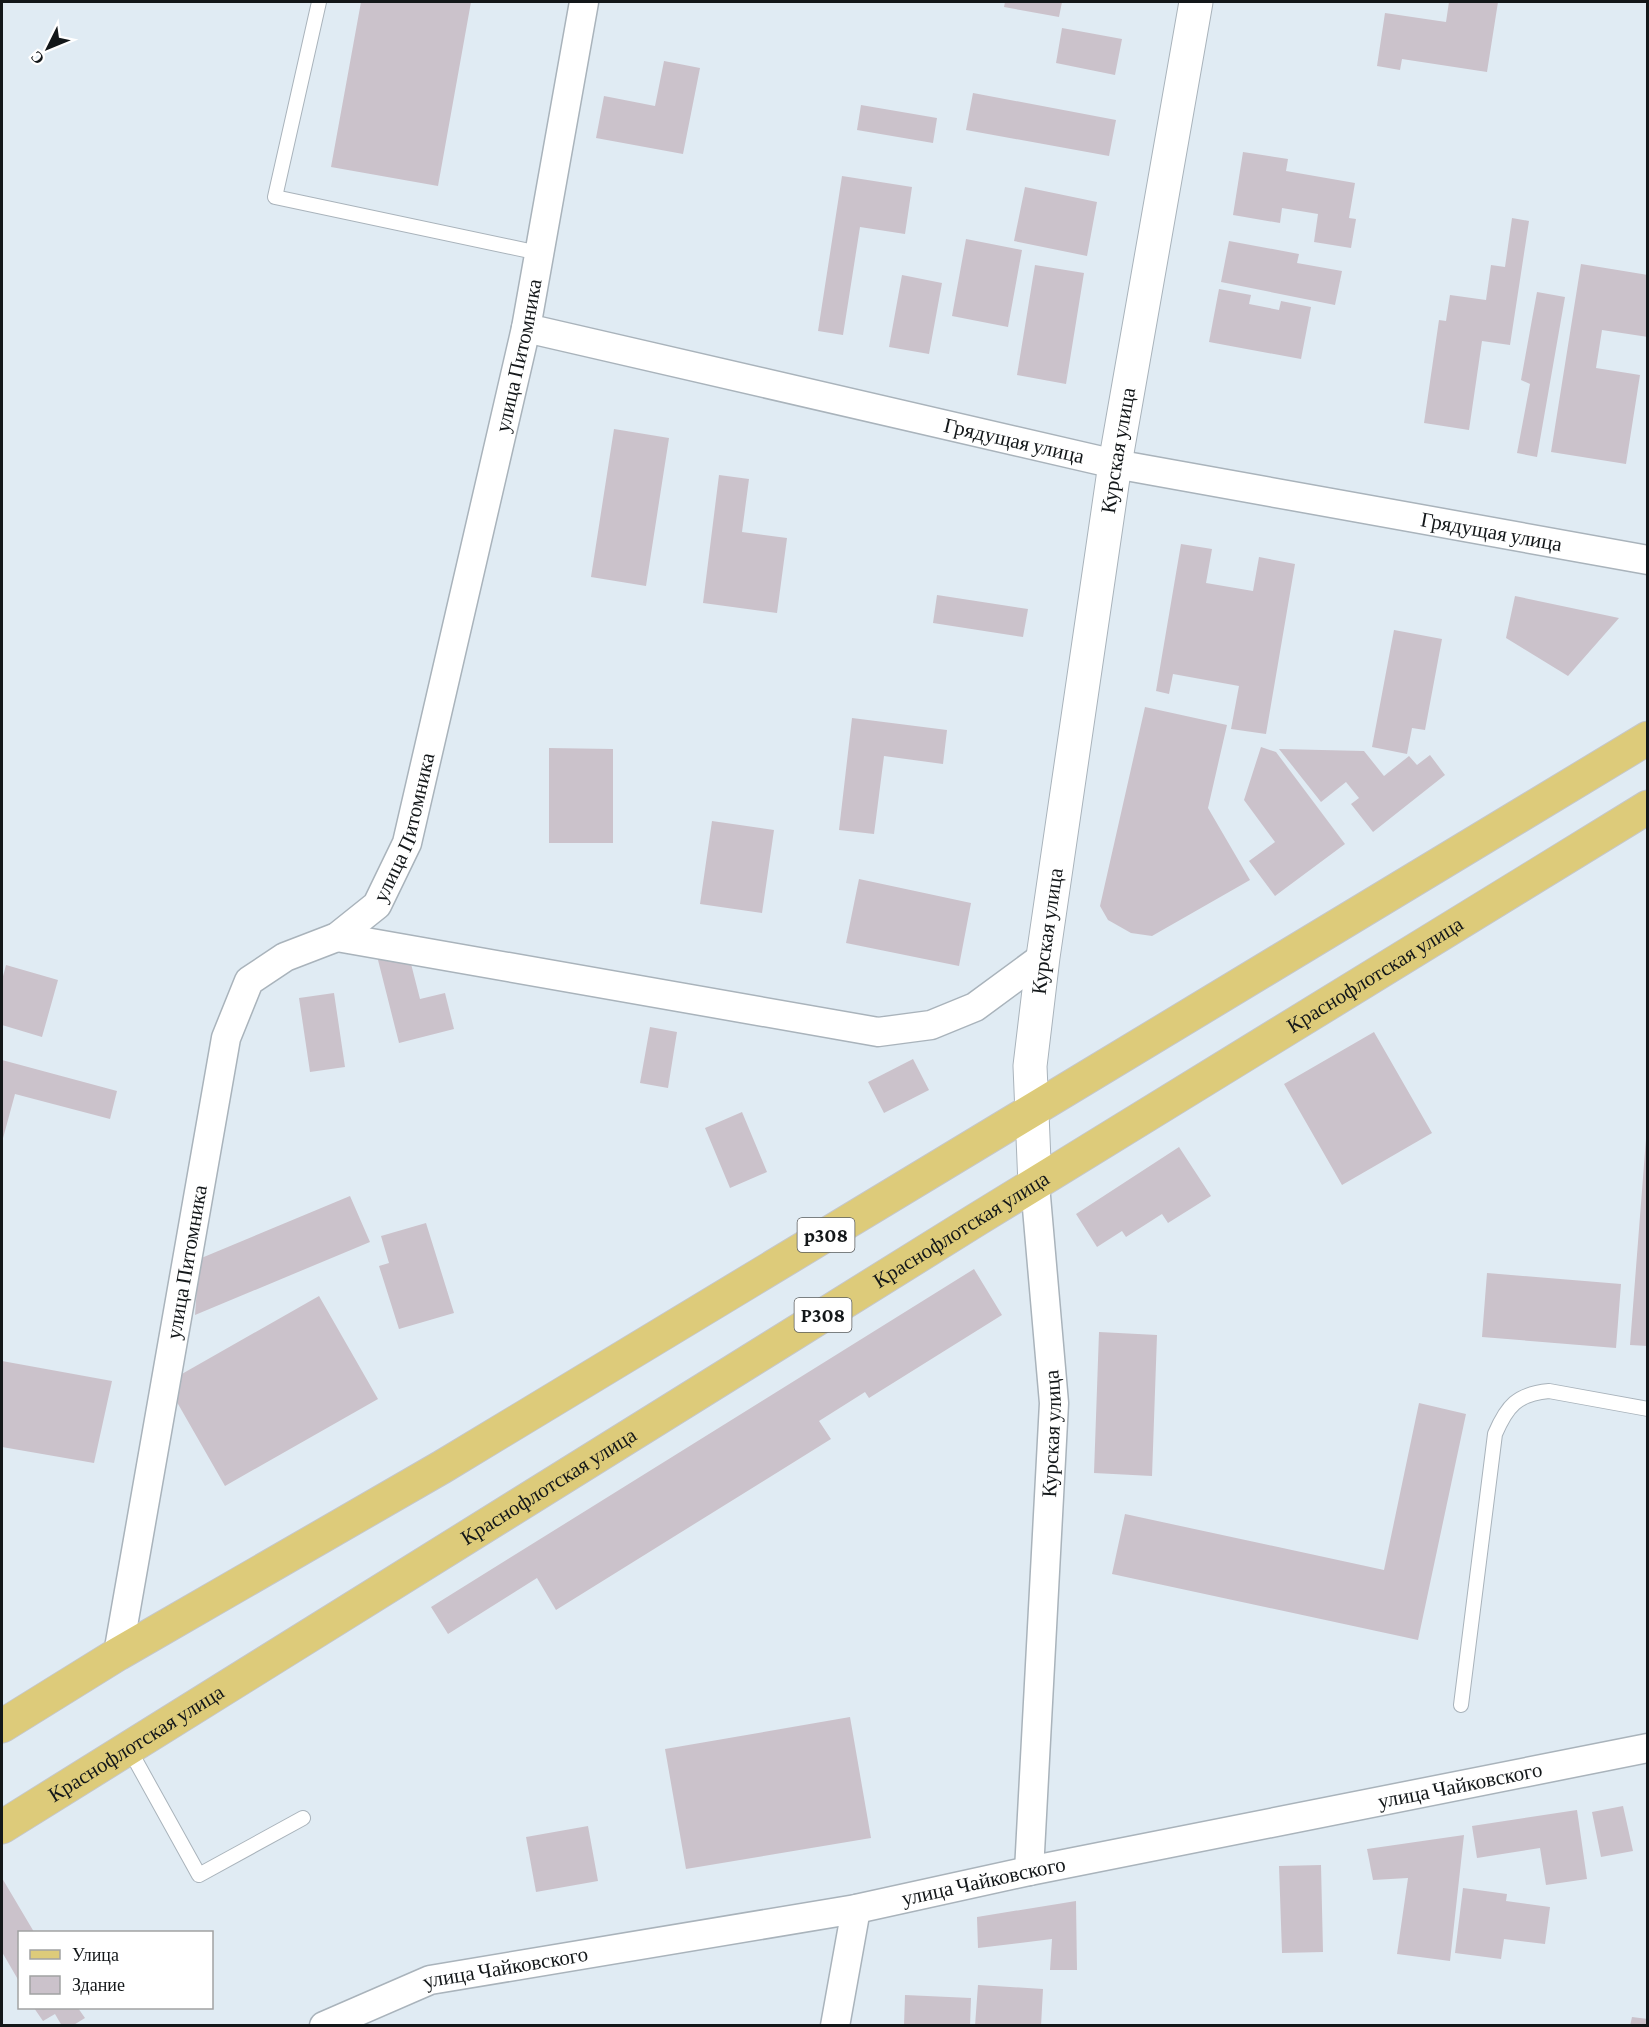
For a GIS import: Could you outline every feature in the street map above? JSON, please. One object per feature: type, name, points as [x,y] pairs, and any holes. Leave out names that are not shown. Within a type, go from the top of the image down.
[{"type":"main road","name":"p308","points":[[2,1726],[118,1654],[442,1467],[1647,738]]},
{"type":"main road","name":"Краснофлотская улица","points":[[2,1827],[966,1226],[1647,807]]},
{"type":"street","name":"улица Питомника","points":[[118,1654],[226,1038],[249,981],[285,957],[337,937],[377,905],[407,843],[525,328],[584,2]]},
{"type":"street","name":"Курская улица","points":[[1029,1871],[1054,1403],[1035,1185],[1030,1113],[1030,1066],[1042,957],[1115,464],[1196,2]]},
{"type":"street","name":"Грядущая улица","points":[[525,328],[1115,464],[1647,560]]},
{"type":"street","points":[[337,937],[878,1032],[931,1025],[975,1007],[1042,957]]},
{"type":"street","name":"улица Чайковского","points":[[324,2025],[430,1980],[855,1909],[1029,1871],[1647,1748]]},
{"type":"street","points":[[835,2025],[855,1909]]},
{"type":"lane","points":[[319,2],[275,197],[539,253]]},
{"type":"lane","points":[[1461,1705],[1495,1434],[1504,1413],[1518,1400],[1549,1391],[1647,1409]]},
{"type":"lane","points":[[128,1747],[199,1875],[303,1818]]},
{"type":"building","points":[[361,2],[471,2],[438,186],[331,167]]},
{"type":"building","points":[[1005,2],[1062,2],[1059,17],[1004,7]]},
{"type":"building","points":[[1449,2],[1498,2],[1487,72],[1402,59],[1400,70],[1377,66],[1385,13],[1446,22]]},
{"type":"building","points":[[1062,28],[1122,39],[1115,75],[1056,63]]},
{"type":"building","points":[[664,61],[700,68],[683,154],[596,138],[604,96],[655,106]]},
{"type":"building","points":[[973,93],[1116,120],[1109,156],[966,130]]},
{"type":"building","points":[[861,105],[937,118],[933,143],[857,130]]},
{"type":"building","points":[[1243,152],[1288,159],[1286,171],[1355,183],[1349,218],[1356,219],[1351,248],[1314,242],[1318,214],[1282,208],[1280,223],[1233,215]]},
{"type":"building","points":[[842,176],[912,187],[905,234],[860,227],[843,335],[818,331]]},
{"type":"building","points":[[1025,187],[1097,202],[1087,256],[1014,241]]},
{"type":"building","points":[[1512,218],[1529,221],[1510,345],[1482,341],[1469,430],[1424,423],[1439,320],[1446,321],[1450,295],[1486,300],[1491,265],[1505,267]]},
{"type":"building","points":[[966,239],[1022,250],[1008,327],[952,316]]},
{"type":"building","points":[[1229,241],[1299,254],[1297,263],[1342,271],[1335,305],[1221,282]]},
{"type":"building","points":[[1581,264],[1648,275],[1648,337],[1602,330],[1596,368],[1640,375],[1626,464],[1551,452]]},
{"type":"building","points":[[1035,265],[1084,273],[1066,384],[1017,375]]},
{"type":"building","points":[[902,275],[942,283],[929,354],[889,347]]},
{"type":"building","points":[[1219,289],[1251,295],[1249,304],[1279,310],[1281,301],[1311,307],[1301,359],[1209,342]]},
{"type":"building","points":[[1537,292],[1565,297],[1537,457],[1517,453],[1530,384],[1521,380]]},
{"type":"building","points":[[614,429],[669,438],[646,586],[591,577]]},
{"type":"building","points":[[719,475],[749,479],[742,532],[787,538],[777,613],[703,603]]},
{"type":"building","points":[[1181,544],[1212,549],[1206,583],[1253,591],[1259,557],[1295,564],[1266,734],[1231,729],[1239,686],[1173,674],[1169,694],[1156,691]]},
{"type":"building","points":[[937,595],[1028,609],[1023,637],[933,623]]},
{"type":"building","points":[[1515,596],[1619,618],[1568,676],[1506,638]]},
{"type":"building","points":[[1394,630],[1442,639],[1425,730],[1412,728],[1407,754],[1372,747]]},
{"type":"building","points":[[1145,707],[1227,725],[1208,808],[1250,880],[1152,936],[1131,933],[1108,920],[1100,906]]},
{"type":"building","points":[[852,718],[947,730],[943,764],[884,756],[874,834],[839,830]]},
{"type":"building","points":[[1261,747],[1276,752],[1345,844],[1275,896],[1249,861],[1275,842],[1244,800]]},
{"type":"building","points":[[549,748],[613,749],[613,843],[549,843]]},
{"type":"building","points":[[1279,749],[1364,751],[1384,776],[1409,756],[1417,765],[1430,755],[1445,775],[1373,832],[1351,804],[1359,798],[1346,782],[1321,802]]},
{"type":"building","points":[[712,821],[774,830],[762,913],[700,904]]},
{"type":"building","points":[[859,879],[971,903],[959,966],[846,943]]},
{"type":"building","points":[[408,952],[420,999],[445,993],[454,1029],[399,1043],[378,960]]},
{"type":"building","points":[[6,965],[58,980],[42,1037],[2,1025],[2,980]]},
{"type":"building","points":[[334,993],[345,1067],[310,1072],[299,998]]},
{"type":"building","points":[[650,1027],[677,1032],[668,1088],[640,1083]]},
{"type":"building","points":[[1374,1032],[1432,1133],[1342,1185],[1284,1084]]},
{"type":"building","points":[[913,1059],[929,1090],[884,1113],[868,1082]]},
{"type":"building","points":[[2,1060],[117,1091],[110,1119],[15,1094],[2,1142]]},
{"type":"building","points":[[742,1112],[767,1172],[730,1188],[705,1128]]},
{"type":"building","points":[[1646,1139],[1648,1139],[1648,1346],[1630,1345]]},
{"type":"building","points":[[1179,1147],[1211,1196],[1168,1223],[1162,1214],[1126,1237],[1122,1231],[1097,1247],[1076,1214]]},
{"type":"building","points":[[350,1196],[370,1242],[195,1315],[199,1259]]},
{"type":"building","points":[[426,1223],[454,1313],[399,1329],[379,1266],[389,1263],[381,1236]]},
{"type":"building","points":[[974,1269],[1002,1315],[869,1398],[865,1392],[819,1421],[831,1439],[556,1610],[537,1578],[448,1634],[431,1607]]},
{"type":"building","points":[[1487,1273],[1621,1284],[1616,1348],[1482,1337]]},
{"type":"building","points":[[319,1296],[378,1399],[225,1486],[166,1383]]},
{"type":"building","points":[[1099,1332],[1157,1335],[1152,1476],[1094,1473]]},
{"type":"building","points":[[2,1361],[112,1381],[94,1463],[2,1447]]},
{"type":"building","points":[[1419,1403],[1466,1414],[1418,1640],[1112,1574],[1125,1514],[1384,1570]]},
{"type":"building","points":[[850,1717],[871,1838],[686,1869],[665,1749]]},
{"type":"building","points":[[1623,1806],[1633,1851],[1601,1857],[1592,1812]]},
{"type":"building","points":[[1577,1810],[1587,1879],[1546,1885],[1540,1848],[1477,1858],[1472,1826]]},
{"type":"building","points":[[588,1826],[598,1881],[536,1892],[526,1837]]},
{"type":"building","points":[[1464,1835],[1450,1961],[1397,1954],[1408,1878],[1373,1880],[1367,1849]]},
{"type":"building","points":[[1321,1865],[1323,1952],[1282,1953],[1279,1866]]},
{"type":"building","points":[[2,1878],[33,1931],[18,1931],[18,1980],[2,1952]]},
{"type":"building","points":[[1463,1888],[1507,1894],[1506,1901],[1550,1907],[1545,1944],[1504,1939],[1501,1959],[1455,1953]]},
{"type":"building","points":[[1076,1901],[1077,1970],[1050,1970],[1052,1939],[978,1948],[977,1917]]},
{"type":"building","points":[[978,1985],[1043,1989],[1041,2026],[975,2026]]},
{"type":"building","points":[[905,1995],[971,1998],[970,2026],[904,2026]]},
{"type":"building","points":[[35,2009],[79,2009],[85,2018],[72,2026],[62,2026],[55,2014],[43,2021]]},
{"type":"building","points":[[1632,2017],[1648,2019],[1648,2026],[1630,2026]]}]
